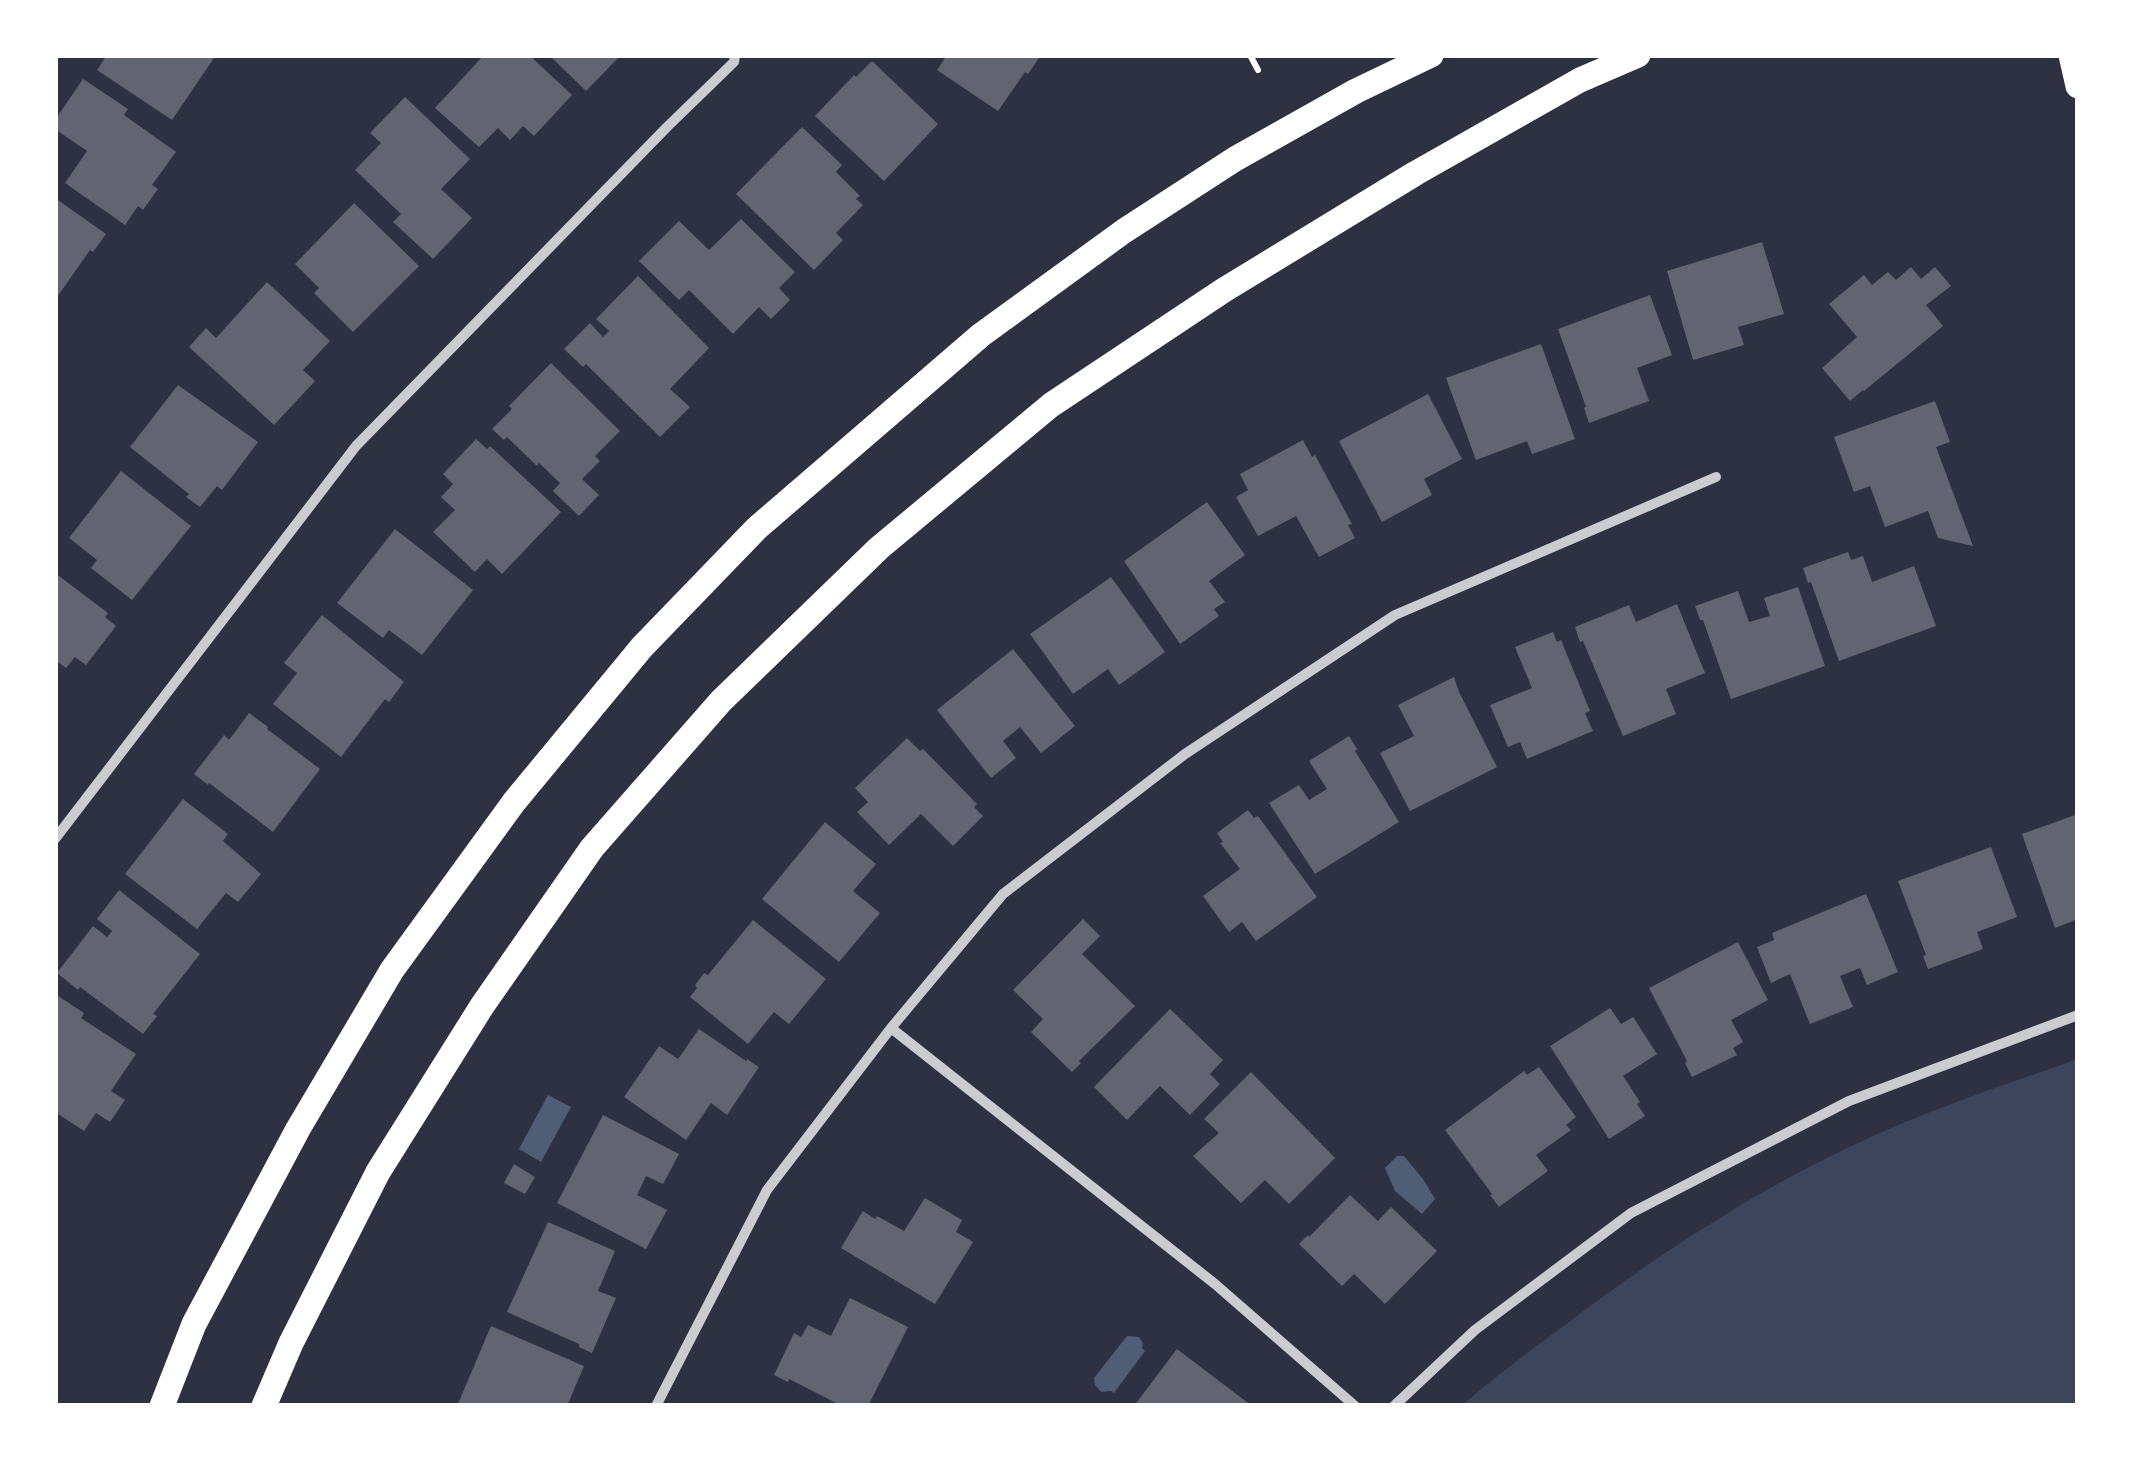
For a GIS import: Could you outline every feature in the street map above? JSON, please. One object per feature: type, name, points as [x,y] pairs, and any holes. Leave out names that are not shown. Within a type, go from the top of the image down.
[{"type":"main road","points":[[162,1406],[203,1308],[298,1129],[392,970],[514,802],[642,646],[757,528],[981,335],[1124,231],[1235,160],[1356,91],[1431,55]]},
{"type":"main road","points":[[264,1406],[291,1343],[378,1172],[482,1006],[592,848],[721,701],[879,548],[1051,405],[1224,290],[1416,173],[1580,80],[1638,55]]},
{"type":"main road","points":[[2072,55],[2078,86]]},
{"type":"street","points":[[55,839],[356,446],[734,62],[735,55]]},
{"type":"street","points":[[656,1406],[767,1190],[891,1028],[1003,894],[1202,743],[1395,615],[1716,476]]},
{"type":"street","points":[[1394,1406],[1475,1330],[1631,1214],[1849,1101],[2078,1015]]},
{"type":"street","points":[[891,1028],[1215,1284],[1355,1406]]},
{"type":"path","points":[[1250,55],[1258,70]]},
{"type":"shaded area","points":[[2078,1059],[2078,1406],[1461,1406],[1635,1274],[1773,1187],[1902,1124]]},
{"type":"shaded area","points":[[548,1095],[571,1107],[541,1162],[519,1149]]},
{"type":"shaded area","points":[[1397,1156],[1404,1156],[1435,1199],[1422,1214],[1395,1191],[1385,1168]]},
{"type":"shaded area","points":[[1127,1336],[1139,1337],[1145,1351],[1114,1393],[1101,1392],[1094,1378]]},
{"type":"building","points":[[107,55],[216,55],[172,120],[97,70]]},
{"type":"building","points":[[484,55],[529,55],[572,95],[534,136],[523,126],[510,140],[498,128],[479,147],[435,108]]},
{"type":"building","points":[[549,55],[621,55],[586,91]]},
{"type":"building","points":[[947,55],[1041,55],[998,111],[937,70]]},
{"type":"building","points":[[872,61],[938,124],[884,181],[815,116]]},
{"type":"building","points":[[83,79],[128,109],[124,115],[176,152],[152,185],[158,189],[143,210],[138,206],[125,225],[65,183],[87,151],[55,129],[55,120]]},
{"type":"building","points":[[405,97],[470,159],[441,189],[472,218],[433,259],[393,222],[401,214],[355,170],[381,143],[370,133]]},
{"type":"building","points":[[802,127],[842,165],[836,172],[860,196],[856,199],[863,205],[836,233],[843,240],[814,270],[736,194]]},
{"type":"building","points":[[55,198],[106,234],[55,300]]},
{"type":"building","points":[[354,203],[419,266],[353,332],[314,293],[319,288],[295,264]]},
{"type":"building","points":[[741,219],[795,272],[779,288],[790,300],[771,319],[759,307],[733,334],[689,290],[679,300],[639,261],[679,221],[709,250]]},
{"type":"building","points":[[1762,242],[1784,314],[1738,327],[1744,345],[1693,360],[1667,271]]},
{"type":"building","points":[[1911,267],[1921,279],[1935,267],[1951,286],[1926,305],[1943,326],[1850,401],[1822,368],[1857,337],[1829,304],[1864,275],[1872,285],[1888,272],[1896,280]]},
{"type":"building","points":[[638,276],[709,348],[670,389],[690,407],[660,437],[586,364],[583,367],[564,349],[590,323],[603,337],[609,331],[596,319]]},
{"type":"building","points":[[267,282],[330,341],[303,370],[315,381],[274,425],[189,347],[206,328],[216,338]]},
{"type":"building","points":[[1650,295],[1672,355],[1637,368],[1649,401],[1589,423],[1558,329]]},
{"type":"building","points":[[1541,344],[1575,439],[1532,454],[1527,441],[1476,460],[1446,378]]},
{"type":"building","points":[[551,363],[620,431],[595,456],[600,461],[582,479],[599,495],[579,516],[553,491],[560,483],[507,437],[504,440],[492,429]]},
{"type":"building","points":[[178,385],[258,442],[222,490],[217,486],[200,507],[130,447]]},
{"type":"building","points":[[1428,394],[1462,459],[1424,479],[1432,495],[1382,522],[1339,441]]},
{"type":"building","points":[[1935,401],[1950,442],[1936,447],[1973,546],[1938,538],[1928,511],[1885,527],[1870,486],[1854,492],[1834,437]]},
{"type":"building","points":[[476,439],[487,449],[490,446],[561,512],[502,574],[487,559],[475,572],[433,532],[455,510],[441,497],[453,484],[443,474]]},
{"type":"building","points":[[1303,440],[1352,524],[1348,525],[1355,538],[1319,557],[1296,516],[1258,536],[1236,497],[1248,490],[1240,474]]},
{"type":"building","points":[[121,471],[191,526],[132,600],[91,568],[97,560],[69,538]]},
{"type":"building","points":[[1207,502],[1245,555],[1209,581],[1225,602],[1214,609],[1219,616],[1180,644],[1124,561]]},
{"type":"building","points":[[395,529],[473,590],[422,655],[389,630],[383,638],[337,603]]},
{"type":"building","points":[[1848,552],[1851,560],[1863,556],[1872,582],[1914,566],[1936,626],[1839,661],[1803,568]]},
{"type":"building","points":[[55,573],[108,613],[105,617],[116,626],[86,665],[75,657],[66,668],[55,660]]},
{"type":"building","points":[[1111,577],[1165,652],[1119,685],[1108,669],[1073,694],[1030,634]]},
{"type":"building","points":[[1798,587],[1825,666],[1731,699],[1695,606],[1738,591],[1749,622],[1770,616],[1764,598]]},
{"type":"building","points":[[1677,604],[1705,673],[1666,689],[1676,714],[1623,736],[1575,627],[1629,605],[1636,622]]},
{"type":"building","points":[[322,615],[404,682],[389,702],[385,699],[341,757],[273,704],[297,673],[284,663]]},
{"type":"building","points":[[1553,632],[1557,642],[1561,640],[1590,711],[1585,713],[1593,731],[1527,759],[1520,742],[1508,747],[1490,705],[1532,688],[1515,647]]},
{"type":"building","points":[[1013,649],[1075,726],[1041,753],[1020,727],[1003,741],[1016,758],[991,778],[937,710]]},
{"type":"building","points":[[1454,677],[1497,767],[1410,811],[1380,753],[1414,736],[1398,705]]},
{"type":"building","points":[[249,713],[320,769],[273,832],[194,774],[224,735],[229,740]]},
{"type":"building","points":[[1349,736],[1399,822],[1315,874],[1269,803],[1299,785],[1309,800],[1327,789],[1309,761]]},
{"type":"building","points":[[907,738],[977,804],[974,807],[983,816],[953,846],[921,814],[889,845],[857,812],[868,802],[855,788]]},
{"type":"building","points":[[183,799],[228,834],[223,841],[261,874],[238,902],[226,893],[197,929],[125,874]]},
{"type":"building","points":[[1248,810],[1254,818],[1258,816],[1317,897],[1256,941],[1242,922],[1229,932],[1203,896],[1240,869],[1217,833]]},
{"type":"building","points":[[2078,814],[2078,919],[2055,928],[2022,834]]},
{"type":"building","points":[[825,822],[876,864],[853,891],[880,913],[839,962],[762,899]]},
{"type":"building","points":[[1991,847],[2017,917],[1977,932],[1983,949],[1928,969],[1898,881]]},
{"type":"building","points":[[119,890],[200,954],[153,1014],[157,1016],[143,1034],[57,973],[93,926],[107,937],[112,931],[97,919]]},
{"type":"building","points":[[1866,894],[1898,972],[1867,985],[1860,968],[1840,976],[1853,1007],[1810,1024],[1790,974],[1771,983],[1757,947],[1774,940],[1772,933]]},
{"type":"building","points":[[1083,919],[1100,936],[1082,954],[1135,1006],[1072,1072],[1031,1032],[1043,1019],[1013,990]]},
{"type":"building","points":[[753,920],[826,979],[789,1024],[774,1012],[748,1044],[690,997],[704,973],[708,975]]},
{"type":"building","points":[[1738,942],[1768,1000],[1731,1020],[1743,1042],[1733,1048],[1737,1055],[1692,1077],[1649,988]]},
{"type":"building","points":[[55,994],[84,1013],[81,1018],[136,1054],[111,1091],[125,1100],[110,1122],[96,1113],[84,1131],[55,1112]]},
{"type":"building","points":[[1610,1008],[1621,1024],[1633,1017],[1657,1054],[1623,1076],[1645,1116],[1609,1139],[1550,1046]]},
{"type":"building","points":[[1170,1009],[1223,1060],[1210,1074],[1220,1084],[1190,1115],[1160,1086],[1127,1120],[1094,1087]]},
{"type":"building","points":[[699,1029],[759,1067],[727,1115],[711,1103],[686,1140],[624,1097],[659,1046],[678,1059]]},
{"type":"building","points":[[1539,1067],[1576,1117],[1566,1125],[1571,1130],[1536,1155],[1548,1171],[1499,1207],[1445,1130],[1524,1071],[1527,1075]]},
{"type":"building","points":[[1251,1072],[1335,1158],[1289,1204],[1265,1180],[1241,1203],[1193,1156],[1219,1133],[1204,1119]]},
{"type":"building","points":[[603,1115],[679,1154],[663,1184],[646,1176],[637,1195],[667,1210],[646,1249],[557,1203]]},
{"type":"building","points":[[514,1164],[535,1177],[525,1194],[504,1183]]},
{"type":"building","points":[[1350,1195],[1378,1221],[1391,1207],[1437,1251],[1385,1304],[1354,1274],[1342,1286],[1299,1244]]},
{"type":"building","points":[[925,1198],[962,1220],[956,1232],[973,1242],[935,1304],[841,1248],[863,1211],[904,1231]]},
{"type":"building","points":[[548,1222],[615,1251],[598,1291],[616,1298],[592,1353],[507,1312]]},
{"type":"building","points":[[850,1298],[908,1327],[868,1406],[842,1406],[774,1375],[794,1333],[801,1337],[808,1325],[831,1336]]},
{"type":"building","points":[[491,1326],[584,1366],[567,1406],[457,1406]]},
{"type":"building","points":[[1177,1349],[1252,1406],[1134,1406]]}]
